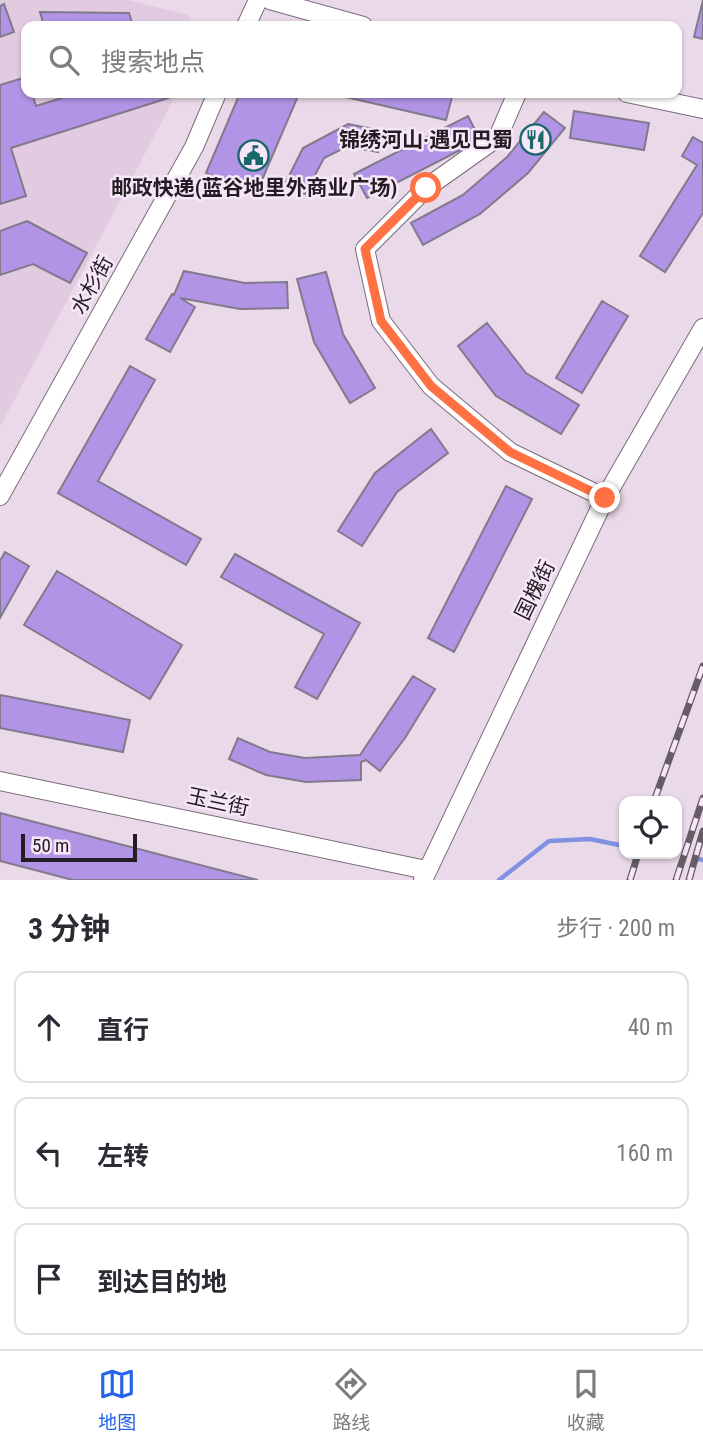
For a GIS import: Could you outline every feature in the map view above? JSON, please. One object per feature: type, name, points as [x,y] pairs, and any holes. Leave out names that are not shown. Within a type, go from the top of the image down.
[{"type":"street","points":[[248,21],[257,0]]},
{"type":"street","points":[[270,0],[345,21]]},
{"type":"street","name":"水杉街","points":[[0,496],[194,147],[215,98]]},
{"type":"street","points":[[515,98],[498,137],[426,188],[365,249],[381,321],[431,386],[510,452],[605,498]]},
{"type":"street","points":[[651,98],[703,109]]},
{"type":"street","name":"国槐街","points":[[425,875],[605,498],[703,328]]},
{"type":"street","name":"玉兰街","points":[[0,781],[425,875]]},
{"type":"shaded area","points":[[0,0],[127,0],[189,15],[191,21],[21,21],[21,98],[174,98],[0,427]]},
{"type":"building","points":[[703,0],[703,39],[694,37]]},
{"type":"building","points":[[4,4],[14,32],[0,37],[0,6]]},
{"type":"building","points":[[40,12],[129,13],[131,21],[43,21]]},
{"type":"building","points":[[21,79],[21,98],[34,98],[36,106],[62,98],[168,98],[11,148],[26,196],[0,204],[0,85]]},
{"type":"building","points":[[238,98],[297,98],[256,194],[206,173]]},
{"type":"building","points":[[350,98],[452,98],[446,120]]},
{"type":"building","points":[[574,111],[649,123],[644,150],[570,138]]},
{"type":"building","points":[[544,112],[565,128],[528,173],[480,214],[423,245],[411,223],[463,195],[507,157]]},
{"type":"building","points":[[468,116],[480,140],[367,198],[354,174]]},
{"type":"building","points":[[348,124],[383,131],[378,152],[348,146],[324,158],[305,194],[285,184],[303,148]]},
{"type":"building","points":[[693,137],[703,143],[703,213],[665,272],[640,256],[697,165],[682,156]]},
{"type":"building","points":[[27,221],[87,253],[70,283],[33,264],[0,275],[0,231]]},
{"type":"building","points":[[184,271],[245,283],[287,282],[288,308],[240,309],[180,298],[195,307],[170,352],[146,339],[172,294],[174,295]]},
{"type":"building","points":[[326,272],[343,334],[375,388],[350,403],[314,342],[297,279]]},
{"type":"building","points":[[602,301],[628,316],[582,393],[556,378]]},
{"type":"building","points":[[487,323],[526,373],[579,405],[561,434],[496,396],[458,346]]},
{"type":"building","points":[[130,366],[155,380],[98,481],[201,539],[186,565],[58,493]]},
{"type":"building","points":[[431,429],[448,453],[397,492],[362,546],[338,531],[375,473]]},
{"type":"building","points":[[506,486],[532,499],[454,652],[428,638]]},
{"type":"building","points":[[5,552],[29,566],[0,618],[0,561]]},
{"type":"building","points":[[235,554],[360,623],[317,699],[295,687],[324,634],[221,577]]},
{"type":"building","points":[[57,571],[182,645],[150,699],[24,625]]},
{"type":"building","points":[[413,676],[435,689],[405,738],[380,771],[366,760],[361,762],[361,780],[306,782],[266,775],[229,759],[238,738],[270,752],[305,758],[360,755]]},
{"type":"building","points":[[0,695],[130,720],[123,752],[0,728]]},
{"type":"building","points":[[0,813],[258,880],[73,880],[0,861]]},
{"type":"waterway","points":[[499,880],[549,841],[590,839],[619,845]]},
{"type":"waterway","points":[[694,858],[703,860]]},
{"type":"railway","points":[[656,796],[703,666]]},
{"type":"railway","points":[[676,880],[703,798]]},
{"type":"railway","points":[[689,880],[703,831]]},
{"type":"railway","points":[[630,880],[636,859]]},
{"type":"place","name":"锦绣河山·遇见巴蜀","points":[[536,140]]},
{"type":"place","name":"邮政快递(蓝谷地里外商业广场)","points":[[254,156]]},
{"type":"route","points":[[426,188],[365,249],[381,321],[431,386],[510,452],[605,498]]}]
